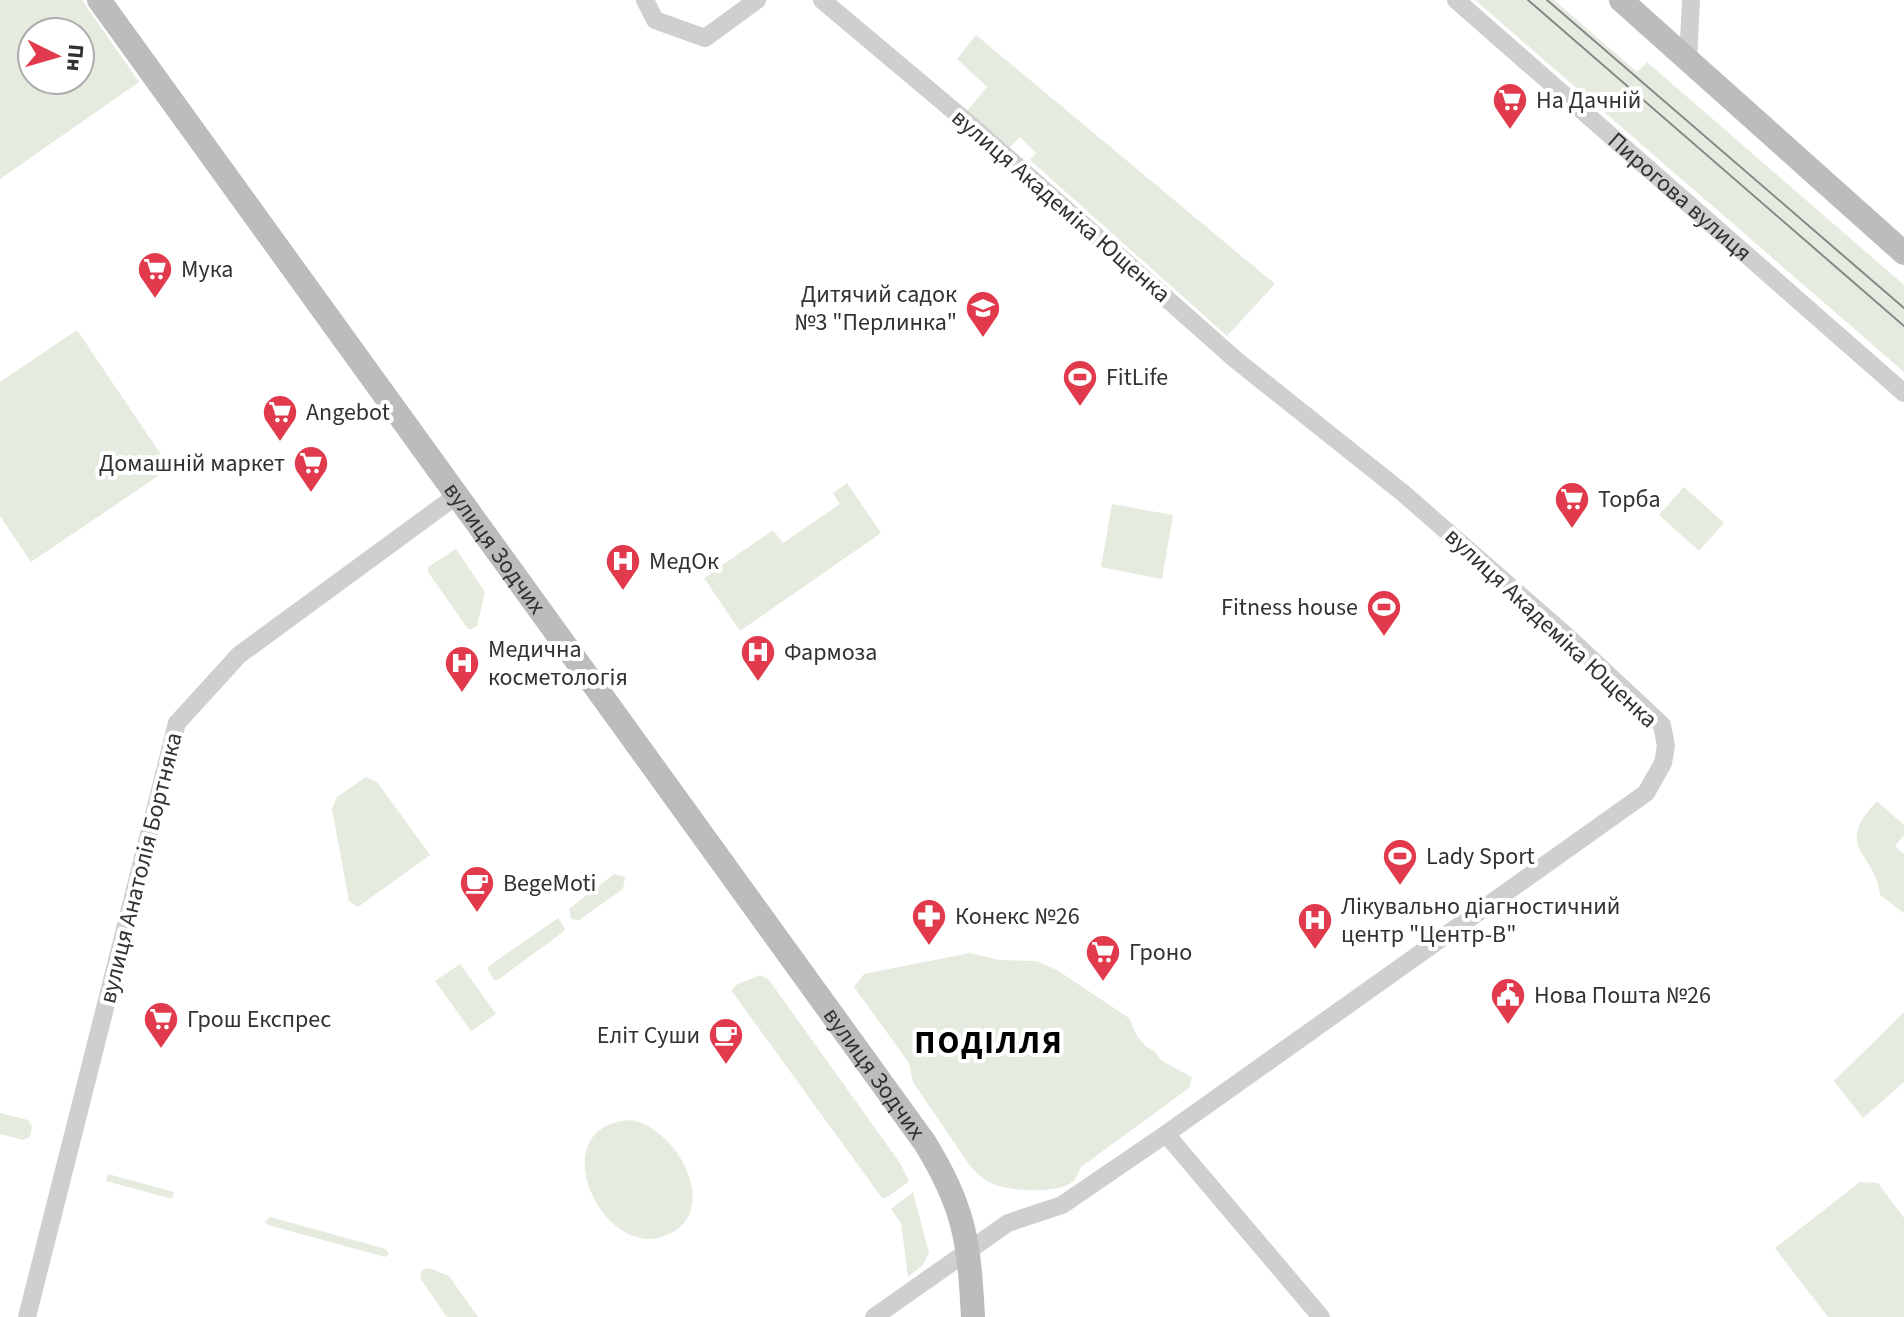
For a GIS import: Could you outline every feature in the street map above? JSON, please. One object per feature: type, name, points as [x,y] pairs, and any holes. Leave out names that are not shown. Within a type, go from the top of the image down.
[{"type":"main road","name":"вулиця Зодчих","points":[[99,0],[925,1143],[953,1193],[965,1232],[973,1317]]},
{"type":"main road","points":[[1621,0],[1904,253]]},
{"type":"street","points":[[645,0],[655,20],[705,38],[757,0]]},
{"type":"street","name":"вулиця Академіка Ющенка","points":[[822,0],[973,127],[1236,360],[1403,493],[1569,638],[1662,725],[1666,746],[1663,763],[1646,793],[1062,1205],[1008,1223],[874,1317]]},
{"type":"street","name":"Пирогова вулиця","points":[[1456,0],[1904,393]]},
{"type":"street","points":[[1688,61],[1691,0]]},
{"type":"street","name":"вулиця Анатолія Бортняка","points":[[27,1317],[177,723],[239,655],[456,496]]},
{"type":"street","points":[[1166,1134],[1321,1317]]},
{"type":"shaded area","points":[[0,0],[82,0],[93,16],[16,16],[16,96],[96,96],[96,20],[139,82],[0,179]]},
{"type":"shaded area","points":[[1475,0],[1554,0],[1637,72],[1647,62],[1904,285],[1904,372]]},
{"type":"shaded area","points":[[976,35],[1275,284],[1227,336],[1030,160],[1036,153],[1020,137],[1010,147],[967,111],[987,87],[957,59]]},
{"type":"shaded area","points":[[77,330],[170,468],[31,562],[0,516],[0,382]]},
{"type":"shaded area","points":[[847,483],[881,533],[740,631],[704,578],[773,530],[783,543],[840,504],[833,493]]},
{"type":"shaded area","points":[[1684,487],[1724,523],[1699,551],[1659,515]]},
{"type":"shaded area","points":[[1112,504],[1173,515],[1162,579],[1101,567]]},
{"type":"shaded area","points":[[456,549],[485,592],[477,626],[472,629],[468,629],[428,572],[428,567]]},
{"type":"shaded area","points":[[366,777],[377,782],[430,855],[358,907],[349,901],[332,809],[337,797]]},
{"type":"shaded area","points":[[1877,801],[1904,825],[1904,835],[1895,846],[1904,854],[1904,913],[1880,895],[1872,869],[1857,841],[1864,817]]},
{"type":"shaded area","points":[[614,874],[625,877],[623,889],[579,920],[571,919],[569,909]]},
{"type":"shaded area","points":[[558,918],[565,929],[563,932],[494,980],[489,966]]},
{"type":"shaded area","points":[[970,953],[999,960],[1036,961],[1057,970],[1129,1018],[1145,1046],[1162,1061],[1192,1077],[1189,1088],[1081,1167],[1071,1183],[1054,1189],[1021,1190],[986,1180],[968,1163],[913,1082],[909,1063],[854,987],[864,974]]},
{"type":"shaded area","points":[[460,964],[496,1014],[471,1031],[435,981]]},
{"type":"shaded area","points":[[760,975],[769,980],[900,1163],[909,1181],[886,1198],[882,1198],[731,990]]},
{"type":"shaded area","points":[[1904,1012],[1904,1082],[1863,1118],[1834,1081]]},
{"type":"shaded area","points":[[0,1113],[28,1120],[32,1126],[30,1137],[23,1140],[0,1134]]},
{"type":"shaded area","points":[[631,1120],[649,1127],[665,1139],[688,1174],[693,1194],[690,1212],[680,1227],[661,1237],[639,1238],[618,1227],[601,1210],[589,1188],[585,1164],[589,1143],[604,1127]]},
{"type":"shaded area","points":[[108,1174],[174,1192],[172,1199],[106,1181]]},
{"type":"shaded area","points":[[1860,1182],[1878,1183],[1904,1218],[1904,1317],[1828,1317],[1775,1248]]},
{"type":"shaded area","points":[[913,1192],[929,1253],[922,1266],[908,1277],[901,1223],[891,1209]]},
{"type":"shaded area","points":[[270,1217],[386,1249],[389,1254],[385,1257],[268,1225],[265,1222]]},
{"type":"shaded area","points":[[429,1268],[449,1276],[478,1317],[447,1317],[420,1278],[422,1270]]},
{"type":"tram line","points":[[1528,0],[1904,326]]},
{"type":"tram line","points":[[1547,0],[1904,308]]},
{"type":"place","name":"На Дачній","points":[[1510,131]]},
{"type":"place","name":"Мука","points":[[155,300]]},
{"type":"place","name":"Дитячий садок №3 \"Перлинка\"","points":[[983,339]]},
{"type":"place","name":"FitLife","points":[[1080,408]]},
{"type":"place","name":"Angebot","points":[[280,443]]},
{"type":"place","name":"Домашній маркет","points":[[311,494]]},
{"type":"place","name":"Торба","points":[[1572,530]]},
{"type":"place","name":"МедОк","points":[[623,592]]},
{"type":"place","name":"Fitness house","points":[[1384,638]]},
{"type":"place","name":"Фармоза","points":[[758,683]]},
{"type":"place","name":"Медична косметологія","points":[[462,694]]},
{"type":"place","name":"Lady Sport","points":[[1400,887]]},
{"type":"place","name":"BegeMoti","points":[[477,914]]},
{"type":"place","name":"Конекс №26","points":[[929,947]]},
{"type":"place","name":"Лікувально діагностичний центр \"Центр-В\"","points":[[1315,951]]},
{"type":"place","name":"Гроно","points":[[1103,983]]},
{"type":"place","name":"Нова Пошта №26","points":[[1508,1026]]},
{"type":"place","name":"Грош Експрес","points":[[161,1050]]},
{"type":"place","name":"Еліт Суши","points":[[726,1066]]},
{"type":"district","name":"ПОДІЛЛЯ","points":[[989,1043]]}]
